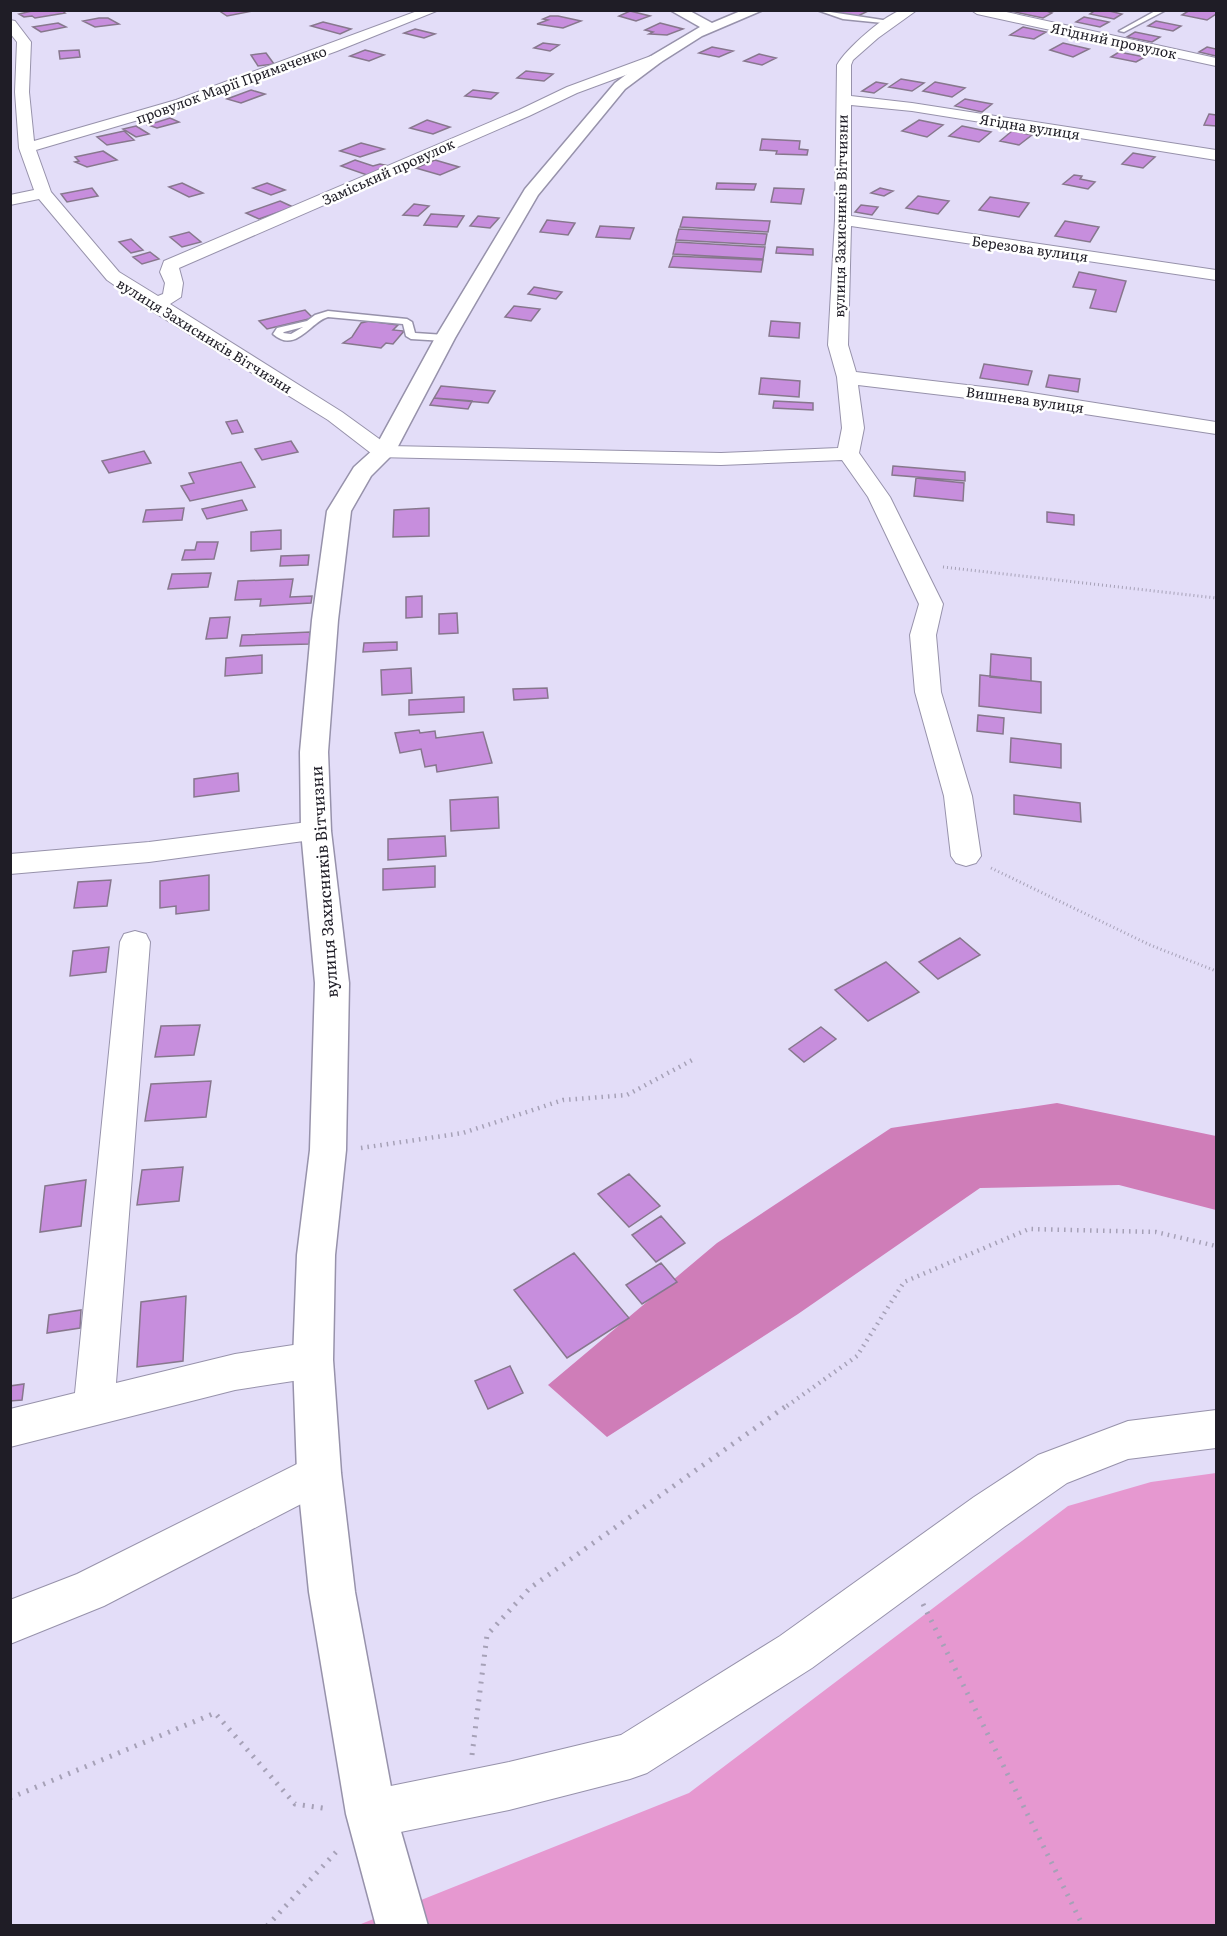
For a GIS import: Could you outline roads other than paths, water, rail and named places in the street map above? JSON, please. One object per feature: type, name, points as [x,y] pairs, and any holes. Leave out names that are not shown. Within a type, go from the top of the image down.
[{"type":"street","name":"провулок Марії Примаченко","points":[[27,148],[101,130],[156,112],[433,10]]},
{"type":"street","points":[[676,10],[710,27]]},
{"type":"street","name":"вулиця Захисників Вітчизни","points":[[402,1926],[371,1814],[332,1592],[320,1473],[313,1360],[316,1255],[328,1150],[332,983],[316,831],[314,752],[325,620],[339,511],[362,472],[384,452],[445,338],[531,193],[620,86],[656,59],[710,27],[757,10]]},
{"type":"street","name":"вулиця Захисників Вітчизни","points":[[848,453],[854,428],[847,377],[838,345],[843,220],[845,58],[861,43],[911,10]]},
{"type":"street","name":"Ягідний провулок","points":[[977,10],[1216,62]]},
{"type":"street","name":"вулиця Захисників Вітчизни","points":[[10,24],[24,42],[18,61],[27,148],[43,193],[113,276],[334,416],[384,452]]},
{"type":"street","name":"Заміський провулок","points":[[154,304],[172,297],[174,283],[169,272],[170,265],[524,113],[572,90],[656,59]]},
{"type":"street","name":"Ягідна вулиця","points":[[843,100],[912,107],[1216,155]]},
{"type":"street","points":[[10,200],[43,193]]},
{"type":"street","name":"Березова вулиця","points":[[843,220],[1216,275]]},
{"type":"street","name":"Вишнева вулиця","points":[[847,377],[896,385],[936,387],[1043,401],[1212,431]]},
{"type":"street","points":[[384,452],[701,459],[827,456],[848,453],[879,497],[931,604],[923,635],[928,692],[958,796],[966,856]]},
{"type":"street","points":[[10,864],[149,852],[316,831]]},
{"type":"street","points":[[94,1407],[135,942]]},
{"type":"street","points":[[10,1428],[235,1372],[313,1360]]},
{"type":"street","points":[[371,1814],[630,1756],[796,1652],[1053,1469],[1128,1440],[1216,1429]]},
{"type":"street","points":[[10,1622],[89,1591],[320,1473]]},
{"type":"lane","points":[[820,10],[843,17],[893,22]]},
{"type":"lane","points":[[1122,31],[1163,10]]},
{"type":"lane","points":[[309,323],[328,314],[407,322],[411,336],[445,338]]}]
